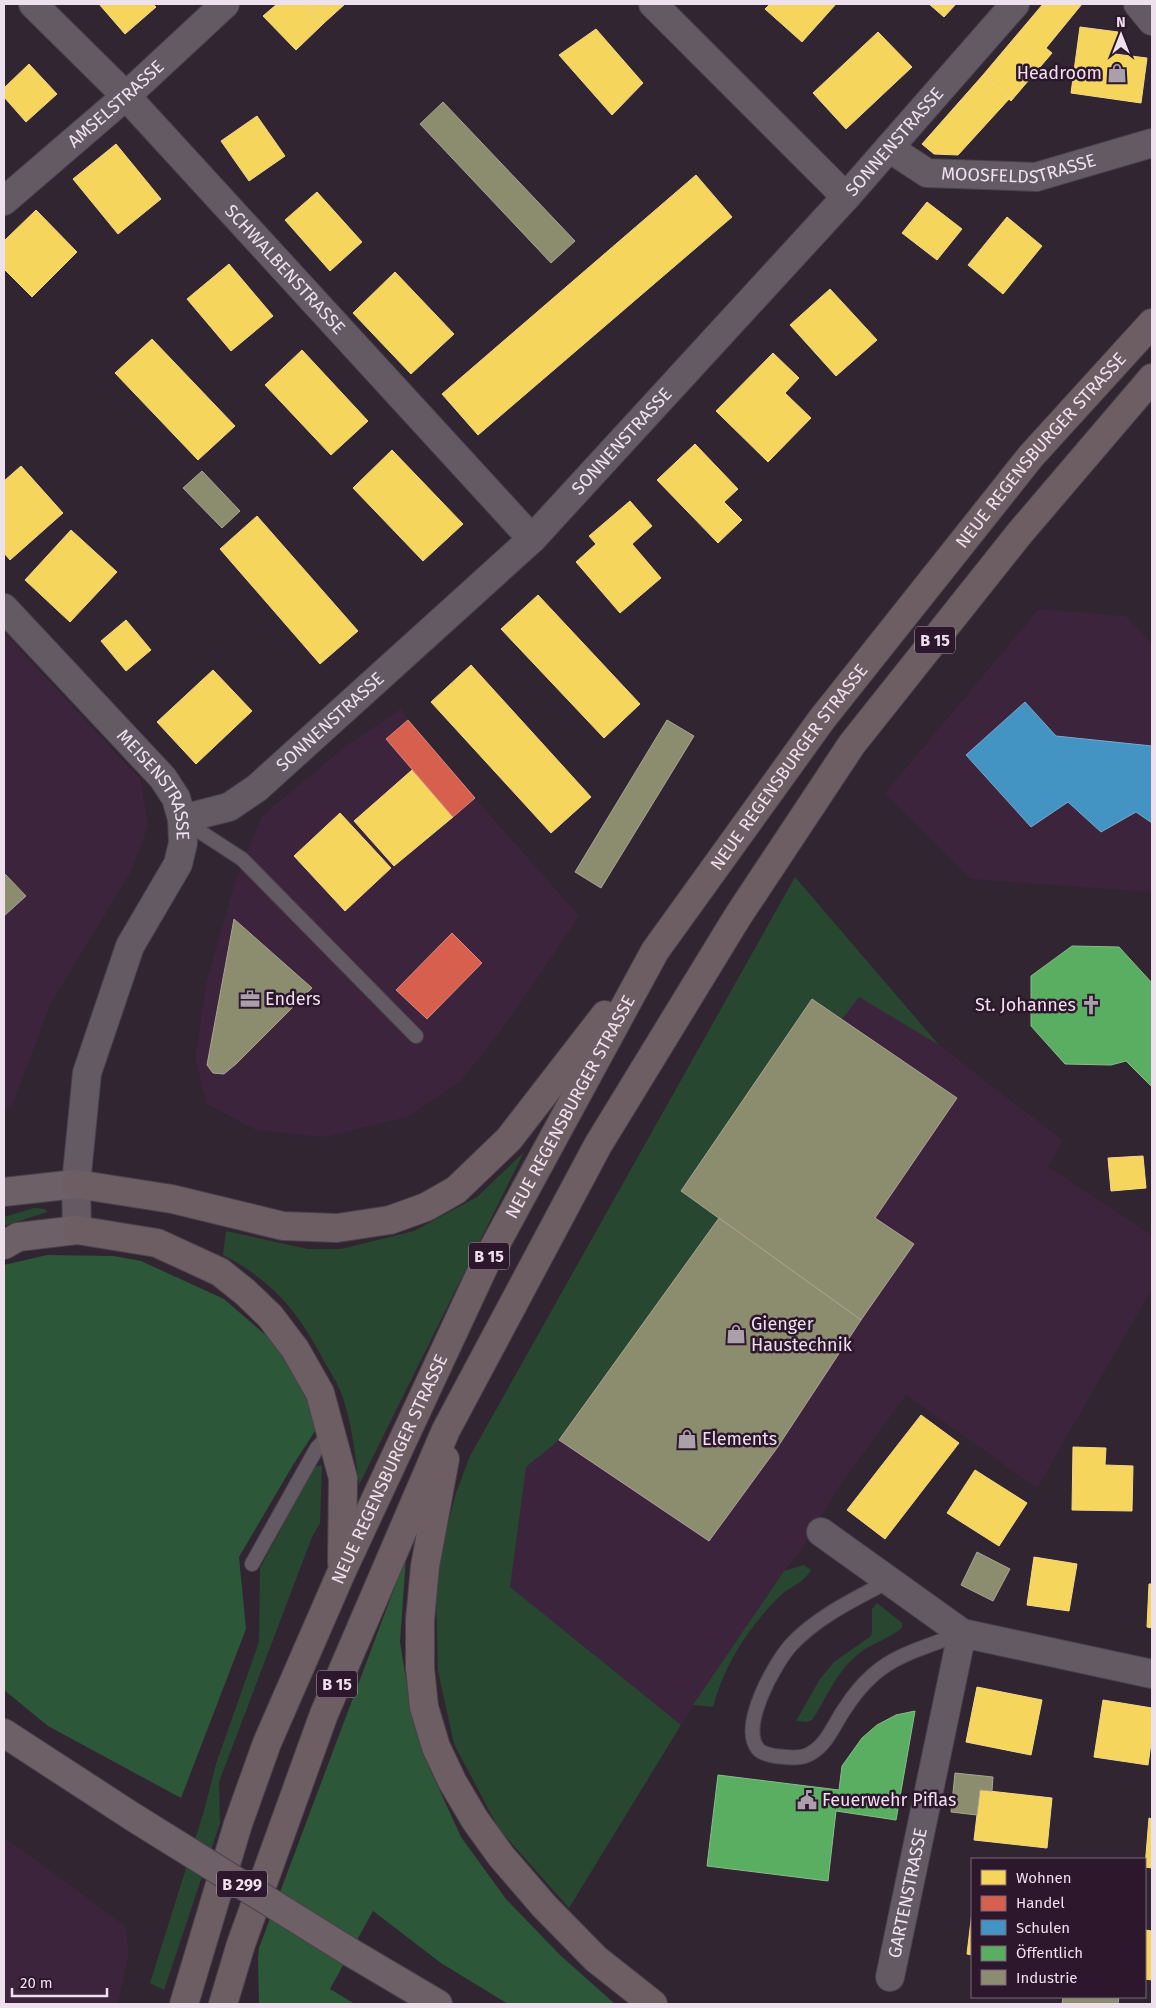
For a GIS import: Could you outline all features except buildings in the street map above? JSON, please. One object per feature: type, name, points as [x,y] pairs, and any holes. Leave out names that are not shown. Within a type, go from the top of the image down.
[{"type":"highway","name":"NEUE REGENSBURGER STRASSE","points":[[184,2004],[241,1815],[268,1743],[342,1571],[486,1262],[655,951],[834,703],[1032,456],[1152,323]]},
{"type":"highway","name":"NEUE REGENSBURGER STRASSE","points":[[223,2004],[241,1944],[324,1714],[446,1430],[598,1145],[738,916],[852,744],[1019,534],[1152,378]]},
{"type":"highway","points":[[76,1184],[172,1199],[283,1226],[337,1228],[390,1220],[426,1207],[456,1190],[509,1139],[655,951]]},
{"type":"highway","points":[[77,1230],[157,1243],[220,1272],[270,1316],[295,1349],[320,1392],[343,1478],[342,1571]]},
{"type":"highway","points":[[446,1430],[445,1467],[425,1566],[420,1620],[420,1668],[424,1707],[436,1747],[452,1781],[470,1812],[501,1856],[544,1906],[596,1959],[653,2004]]},
{"type":"main road","points":[[4,1192],[76,1184]]},
{"type":"main road","points":[[4,1245],[18,1237],[77,1230]]},
{"type":"main road","name":"B 299","points":[[4,1733],[133,1817],[350,1952],[438,2004]]},
{"type":"street","name":"SCHWALBENSTRASSE","points":[[33,4],[126,96],[532,539]]},
{"type":"street","name":"AMSELSTRASSE","points":[[4,201],[126,96],[225,4]]},
{"type":"street","points":[[653,4],[846,197]]},
{"type":"street","name":"SONNENSTRASSE","points":[[182,820],[229,807],[257,788],[532,539],[846,197],[1015,4]]},
{"type":"street","points":[[1138,4],[1152,21]]},
{"type":"street","name":"MOOSFELDSTRASSE","points":[[889,148],[927,173],[1036,177],[1152,143]]},
{"type":"street","name":"MEISENSTRASSE","points":[[4,608],[163,778],[176,798],[182,820],[183,843],[178,864],[130,946],[87,1073],[76,1184],[77,1230]]},
{"type":"street","points":[[821,1532],[962,1633],[1152,1674]]},
{"type":"street","name":"GARTENSTRASSE","points":[[890,1977],[962,1633]]},
{"type":"lane","points":[[182,820],[242,859],[416,1036]]},
{"type":"lane","points":[[252,1564],[313,1454],[331,1433]]},
{"type":"lane","points":[[889,1581],[839,1607],[813,1626],[792,1645],[775,1667],[760,1695],[754,1720],[754,1736],[758,1749],[767,1755],[780,1757],[806,1756],[819,1748],[846,1707],[874,1674],[903,1656],[962,1633]]},
{"type":"shaded area","points":[[1039,609],[1126,616],[1152,644],[1152,892],[971,879],[885,793]]},
{"type":"shaded area","points":[[4,633],[141,780],[148,826],[132,870],[51,1003],[12,1106],[4,1113]]},
{"type":"shaded area","points":[[401,709],[408,720],[475,798],[579,916],[511,1017],[461,1081],[407,1117],[326,1137],[256,1130],[207,1104],[195,1059],[206,984],[236,879],[262,816],[347,745]]},
{"type":"shaded area","points":[[813,898],[939,1045],[1063,1141],[1048,1167],[1152,1235],[1152,1289],[1037,1488],[906,1395],[838,1488],[801,1551],[784,1571],[681,1725],[473,1567]]},
{"type":"shaded area","points":[[4,1837],[125,1926],[129,1952],[118,2004],[4,2004]]},
{"type":"green space","points":[[795,877],[939,1045],[859,997],[842,1019],[812,999],[681,1191],[719,1218],[559,1440],[526,1467],[510,1587],[681,1725],[569,1908],[499,1829],[454,1744],[438,1671],[436,1599],[442,1546],[456,1493],[470,1456]]},
{"type":"green space","points":[[524,1152],[359,1485],[353,1439],[342,1395],[336,1382],[304,1327],[283,1299],[241,1265],[223,1255],[226,1231],[308,1249],[341,1249],[414,1231],[477,1197]]},
{"type":"green space","points":[[34,1208],[45,1209],[47,1212],[4,1226],[4,1217]]},
{"type":"green space","points":[[47,1255],[114,1256],[141,1261],[224,1299],[277,1345],[302,1386],[317,1428],[239,1557],[246,1629],[181,1798],[48,1726],[4,1690],[4,1265]]},
{"type":"green space","points":[[322,1465],[320,1523],[312,1537],[219,1782],[220,1823],[164,1990],[150,1983],[204,1811],[216,1764],[259,1642],[260,1568],[314,1467]]},
{"type":"green space","points":[[406,1557],[400,1642],[413,1722],[423,1754],[461,1837],[506,1899],[560,1955],[615,2004],[508,2004],[441,1963],[373,1911],[330,1989],[355,2004],[259,2004],[259,1948]]},
{"type":"green space","points":[[804,1565],[811,1570],[808,1574],[769,1608],[739,1647],[724,1676],[713,1707],[693,1705],[784,1571]]},
{"type":"green space","points":[[877,1603],[902,1623],[902,1628],[861,1652],[842,1670],[812,1720],[807,1722],[796,1721],[820,1679],[834,1662],[871,1636],[872,1609]]},
{"type":"place","name":"Headroom","points":[[1117,73]]},
{"type":"place","name":"Enders","points":[[250,999]]},
{"type":"place","name":"St. Johannes","points":[[1091,1005]]},
{"type":"place","name":"Gienger Haustechnik","points":[[736,1334]]},
{"type":"place","name":"Elements","points":[[687,1439]]},
{"type":"place","name":"Feuerwehr Piflas","points":[[807,1800]]}]
